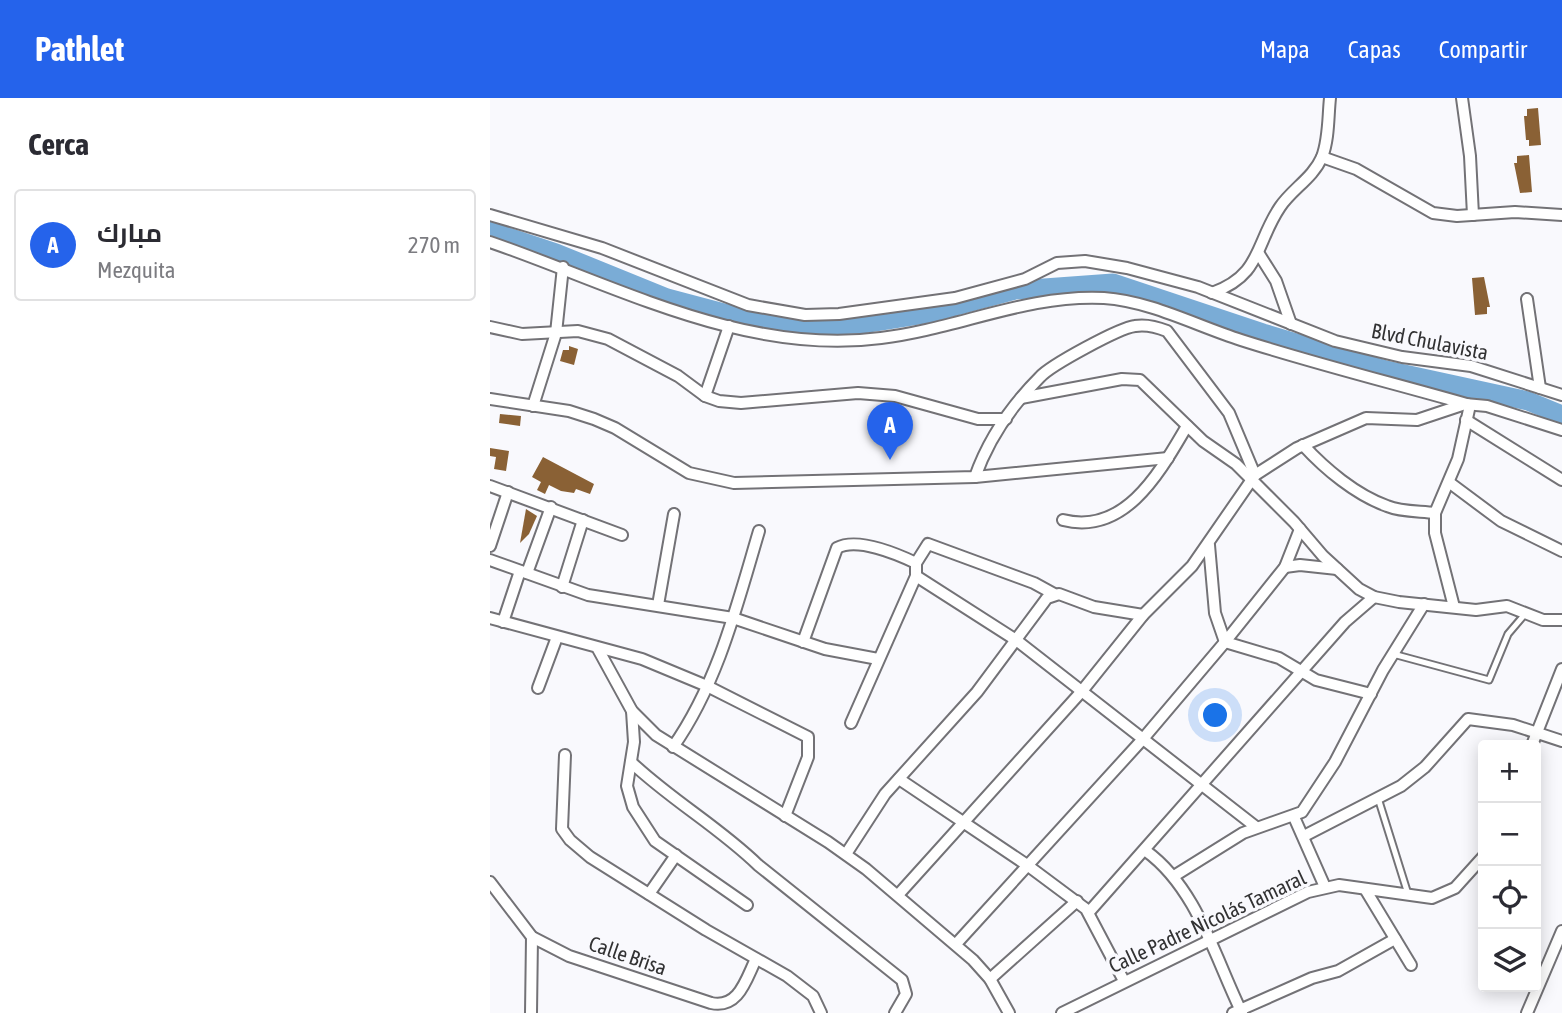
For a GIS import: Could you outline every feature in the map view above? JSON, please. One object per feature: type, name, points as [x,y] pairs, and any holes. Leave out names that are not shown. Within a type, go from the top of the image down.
[{"type":"street","points":[[1212,293],[1240,280],[1259,254],[1279,208],[1316,169],[1322,157],[1330,98]]},
{"type":"street","points":[[1462,98],[1470,156],[1473,215]]},
{"type":"street","points":[[1322,157],[1356,169],[1426,210],[1443,215],[1515,212],[1562,215]]},
{"type":"street","name":"Blvd Chulavista","points":[[490,215],[602,248],[748,305],[805,315],[851,313],[955,298],[1025,279],[1057,263],[1074,259],[1127,268],[1212,293],[1335,341],[1402,357],[1471,366],[1562,395]]},
{"type":"street","points":[[490,242],[676,311],[729,327],[814,342],[881,338],[1041,302],[1102,298],[1124,300],[1241,340],[1469,405]]},
{"type":"street","points":[[1259,254],[1276,281],[1291,324]]},
{"type":"street","points":[[533,406],[556,333],[563,267]]},
{"type":"street","points":[[1527,299],[1540,388]]},
{"type":"street","points":[[975,477],[984,451],[1021,398],[1042,374],[1118,331],[1136,326],[1157,327],[1167,331],[1230,413],[1253,478]]},
{"type":"street","points":[[490,327],[522,334],[578,331],[608,339],[678,376],[705,396],[741,403],[858,393],[895,396],[978,419],[1006,419]]},
{"type":"street","points":[[705,396],[729,327]]},
{"type":"street","points":[[1021,398],[1122,379],[1140,380],[1203,442],[1253,478],[1359,589],[1374,597],[1476,610],[1507,607],[1543,620],[1562,620]]},
{"type":"street","points":[[490,399],[594,419],[615,428],[689,473],[706,479],[734,482],[975,477],[1168,458]]},
{"type":"street","points":[[1454,607],[1435,533],[1436,513],[1450,483],[1469,405]]},
{"type":"street","points":[[898,895],[1082,691],[1143,615],[1209,545],[1236,499],[1253,478],[1303,445],[1366,418],[1417,420],[1455,406],[1487,406],[1562,430]]},
{"type":"street","points":[[1466,420],[1562,480]]},
{"type":"street","points":[[1063,520],[1081,524],[1108,517],[1136,500],[1168,458],[1187,426]]},
{"type":"street","points":[[1303,445],[1320,463],[1369,498],[1388,507],[1436,513]]},
{"type":"street","points":[[1450,483],[1501,521],[1562,551]]},
{"type":"street","points":[[490,486],[622,535]]},
{"type":"street","points":[[490,546],[508,492]]},
{"type":"street","points":[[503,622],[551,507]]},
{"type":"street","points":[[659,605],[674,514]]},
{"type":"street","points":[[562,587],[583,520]]},
{"type":"street","points":[[956,944],[1142,740],[1225,642],[1286,567],[1300,529]]},
{"type":"street","points":[[673,747],[688,726],[707,686],[733,618],[759,531]]},
{"type":"street","points":[[803,642],[837,548],[848,544],[867,547],[916,563]]},
{"type":"street","points":[[850,723],[916,576],[916,563],[928,544],[1034,583],[1054,594],[1094,607],[1143,615]]},
{"type":"street","points":[[1209,545],[1217,625],[1225,642],[1279,658],[1302,675],[1371,694]]},
{"type":"street","points":[[490,560],[562,587],[615,601],[659,605],[733,618],[803,642],[878,659]]},
{"type":"street","points":[[1286,567],[1300,565],[1337,569]]},
{"type":"street","points":[[916,576],[1017,640],[1256,827]]},
{"type":"street","points":[[846,855],[866,820],[977,692],[1047,598],[1054,594]]},
{"type":"street","points":[[1089,912],[1302,675],[1345,622],[1374,597]]},
{"type":"street","points":[[1174,876],[1256,827],[1294,817],[1318,789],[1424,604]]},
{"type":"street","points":[[490,618],[598,649],[626,653],[707,686],[808,737],[808,757],[785,816]]},
{"type":"street","points":[[538,688],[557,637]]},
{"type":"street","points":[[598,649],[632,711],[656,735],[846,855],[898,895],[956,944],[990,979],[1009,1013]]},
{"type":"street","points":[[1534,740],[1562,669]]},
{"type":"street","points":[[632,711],[631,762],[627,786],[633,807],[655,841],[747,905]]},
{"type":"street","points":[[1304,836],[1401,786],[1425,767],[1468,719],[1513,725],[1562,741]]},
{"type":"street","points":[[565,755],[562,829],[570,841],[590,857],[649,894],[787,975],[813,996],[821,1013]]},
{"type":"street","points":[[631,762],[668,795],[739,847],[902,980],[906,994],[895,1013]]},
{"type":"street","points":[[899,779],[1027,864],[1077,901],[1089,912],[1124,981]]},
{"type":"street","points":[[1294,817],[1325,887]]},
{"type":"street","points":[[1146,851],[1174,876],[1208,939],[1238,1012],[1312,978],[1338,971],[1395,939]]},
{"type":"street","points":[[649,894],[676,855]]},
{"type":"street","name":"Calle Padre Nicolás Tamaral","points":[[1062,1013],[1208,939],[1325,887],[1365,889],[1432,898],[1455,888],[1478,863]]},
{"type":"street","name":"Calle Brisa","points":[[490,882],[532,937],[569,956],[719,1005],[734,999],[756,959]]},
{"type":"street","points":[[1365,889],[1411,965]]},
{"type":"street","points":[[990,979],[1077,901]]},
{"type":"street","points":[[1527,1013],[1562,932]]},
{"type":"street","points":[[531,1013],[532,937]]},
{"type":"lane","points":[[1393,654],[1489,680],[1508,634],[1525,614]]},
{"type":"lane","points":[[1378,798],[1408,894]]},
{"type":"building","points":[[1538,108],[1541,145],[1529,146],[1524,116],[1527,116],[1527,109]]},
{"type":"building","points":[[1529,155],[1532,192],[1520,193],[1514,163],[1517,163],[1517,156]]},
{"type":"building","points":[[1484,277],[1490,307],[1487,307],[1487,314],[1475,315],[1472,278]]},
{"type":"building","points":[[569,346],[578,349],[574,365],[560,361],[563,350],[569,350]]},
{"type":"building","points":[[500,414],[521,416],[520,426],[499,423]]},
{"type":"building","points":[[490,448],[509,451],[506,471],[494,469],[496,457],[490,456]]},
{"type":"building","points":[[543,457],[594,484],[590,494],[576,489],[574,493],[561,491],[549,485],[545,494],[537,490],[541,482],[532,477]]},
{"type":"building","points":[[526,509],[537,516],[529,534],[520,543]]},
{"type":"waterway","points":[[490,231],[556,253],[667,298],[735,316],[798,326],[862,324],[930,313],[1015,290],[1113,283],[1386,370],[1528,401],[1562,415]]},
{"type":"place","name":"مبارك","points":[[890,460]]}]
